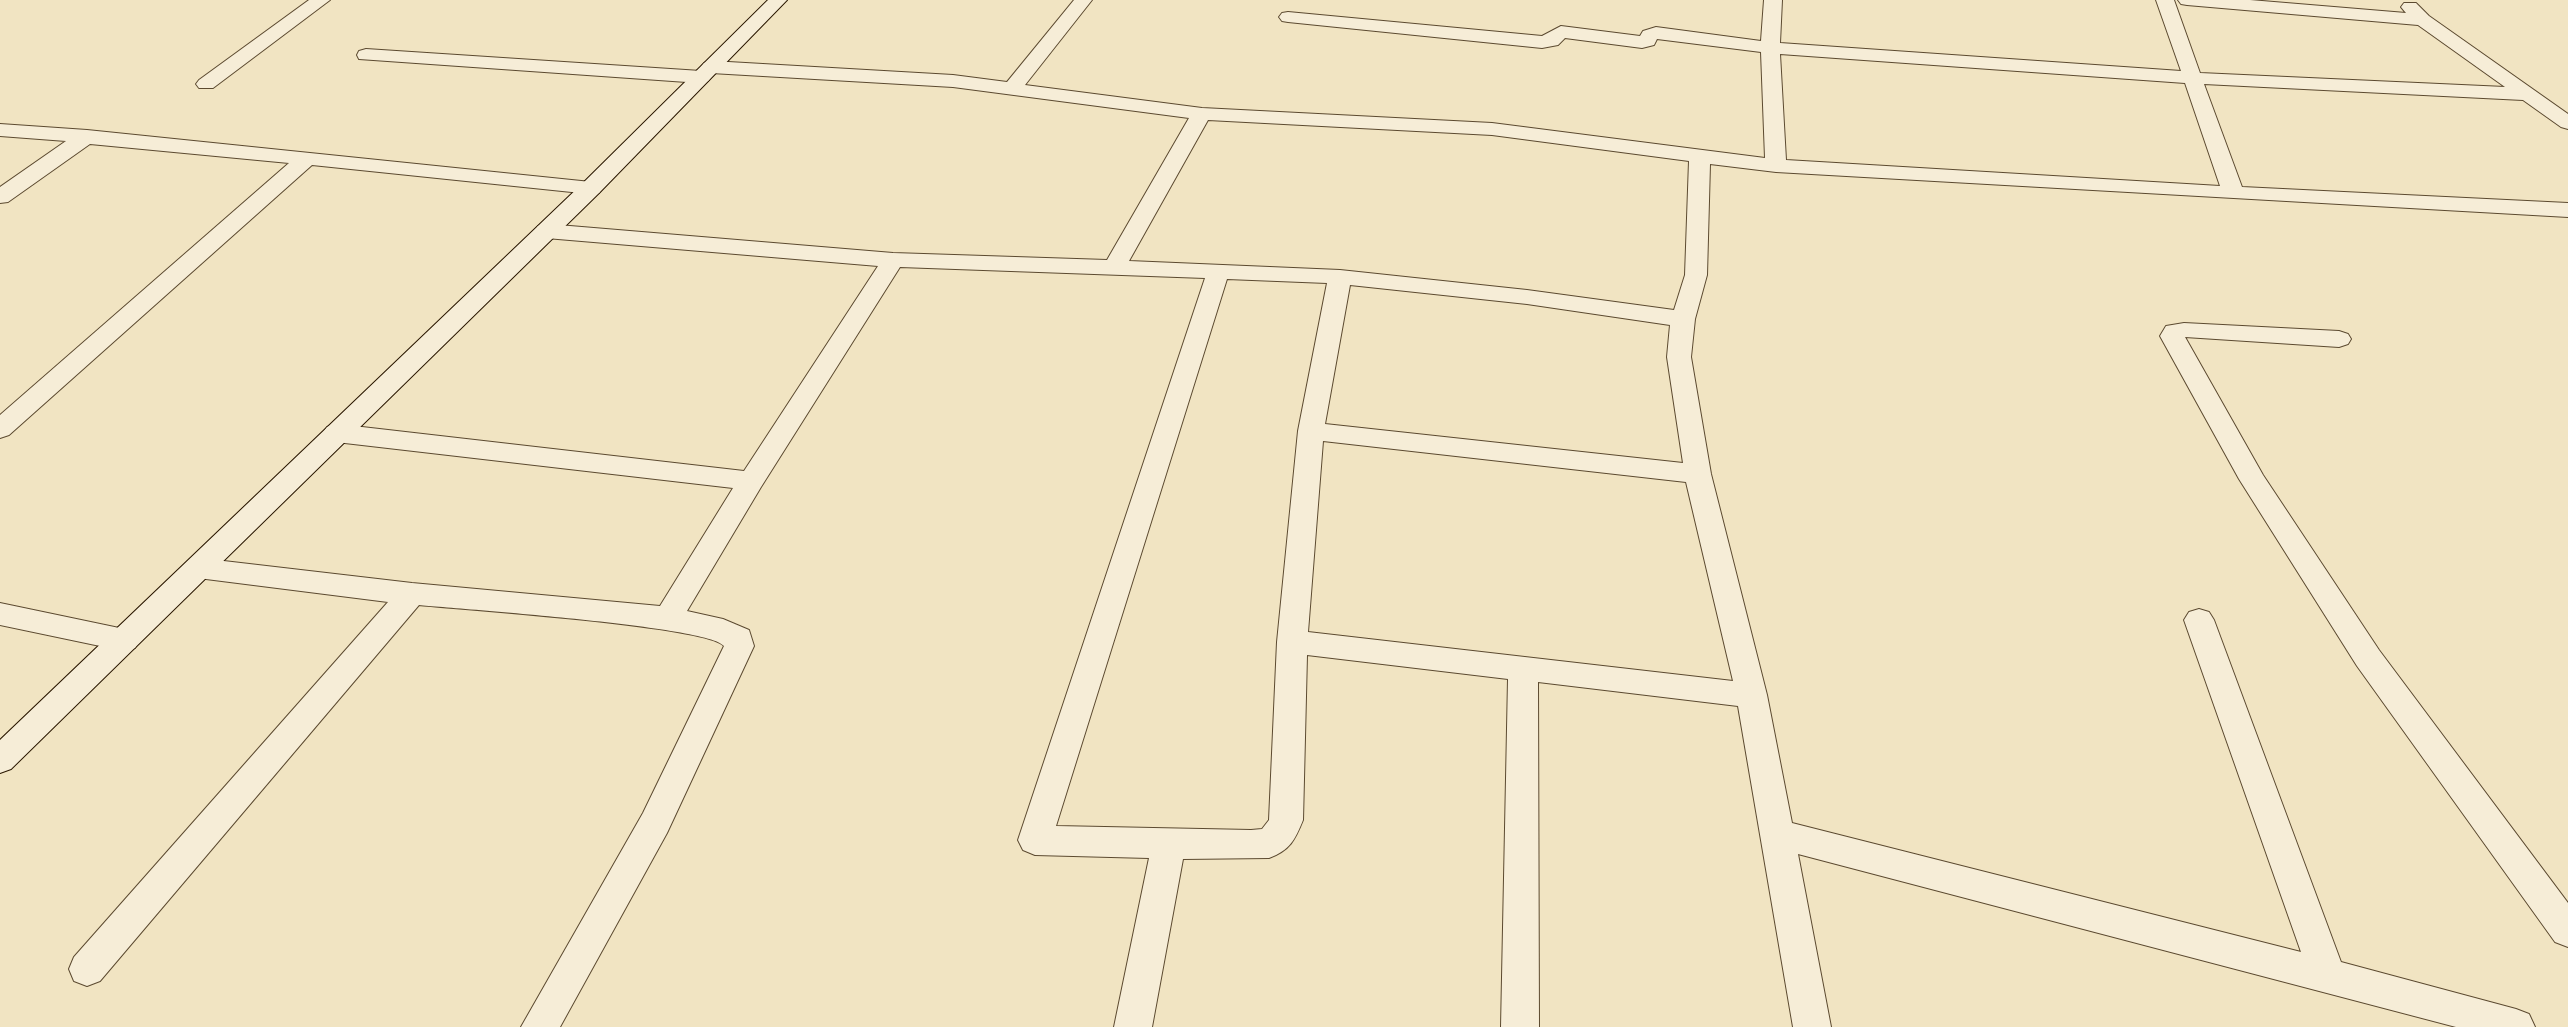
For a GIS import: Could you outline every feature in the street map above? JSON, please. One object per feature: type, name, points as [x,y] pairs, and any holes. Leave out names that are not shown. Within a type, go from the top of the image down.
[{"type":"street","points":[[206,84],[321,0]]},
{"type":"street","points":[[0,760],[590,188],[778,0]]},
{"type":"street","points":[[1012,89],[1083,0]]},
{"type":"street","points":[[1773,0],[1770,48],[1776,166]]},
{"type":"street","points":[[2165,0],[2233,193]]},
{"type":"street","points":[[2187,0],[2423,20]]},
{"type":"street","points":[[2404,0],[2423,20],[2524,94],[2568,123]]},
{"type":"street","points":[[1288,17],[1542,42],[1551,41],[1561,32],[1646,42],[1650,35],[1656,33],[1770,48],[2192,78],[2524,94]]},
{"type":"street","points":[[366,55],[706,72],[904,76],[1202,114],[1492,129],[1776,166],[2233,193],[2568,210]]},
{"type":"street","points":[[1114,266],[1202,114]]},
{"type":"street","points":[[0,130],[192,145],[306,159],[590,188]]},
{"type":"street","points":[[0,197],[87,136]]},
{"type":"street","points":[[1700,156],[1696,275],[1683,319],[1679,357],[1698,474],[1752,695],[1812,1027]]},
{"type":"street","points":[[0,430],[306,159]]},
{"type":"street","points":[[546,230],[893,260],[1114,266],[1340,277],[1527,297],[1683,319]]},
{"type":"street","points":[[668,618],[751,481],[893,260]]},
{"type":"street","points":[[1218,272],[1035,840],[1169,844],[1251,844],[1269,842],[1280,835],[1286,820],[1292,642],[1311,431],[1340,277]]},
{"type":"street","points":[[2339,339],[2184,330],[2175,331],[2172,336],[2252,479],[2363,650],[2568,931]]},
{"type":"street","points":[[1311,431],[1698,474]]},
{"type":"street","points":[[336,433],[751,481]]},
{"type":"street","points":[[198,568],[412,594],[668,618],[723,630],[738,638],[739,646],[655,824],[540,1027]]},
{"type":"street","points":[[87,969],[412,594]]},
{"type":"street","points":[[0,614],[124,640]]},
{"type":"street","points":[[2199,620],[2328,976]]},
{"type":"street","points":[[1292,642],[1752,695]]},
{"type":"street","points":[[1520,1027],[1523,668]]},
{"type":"street","points":[[1778,834],[2434,1002],[2516,1027]]},
{"type":"street","points":[[1134,1027],[1169,844]]}]
